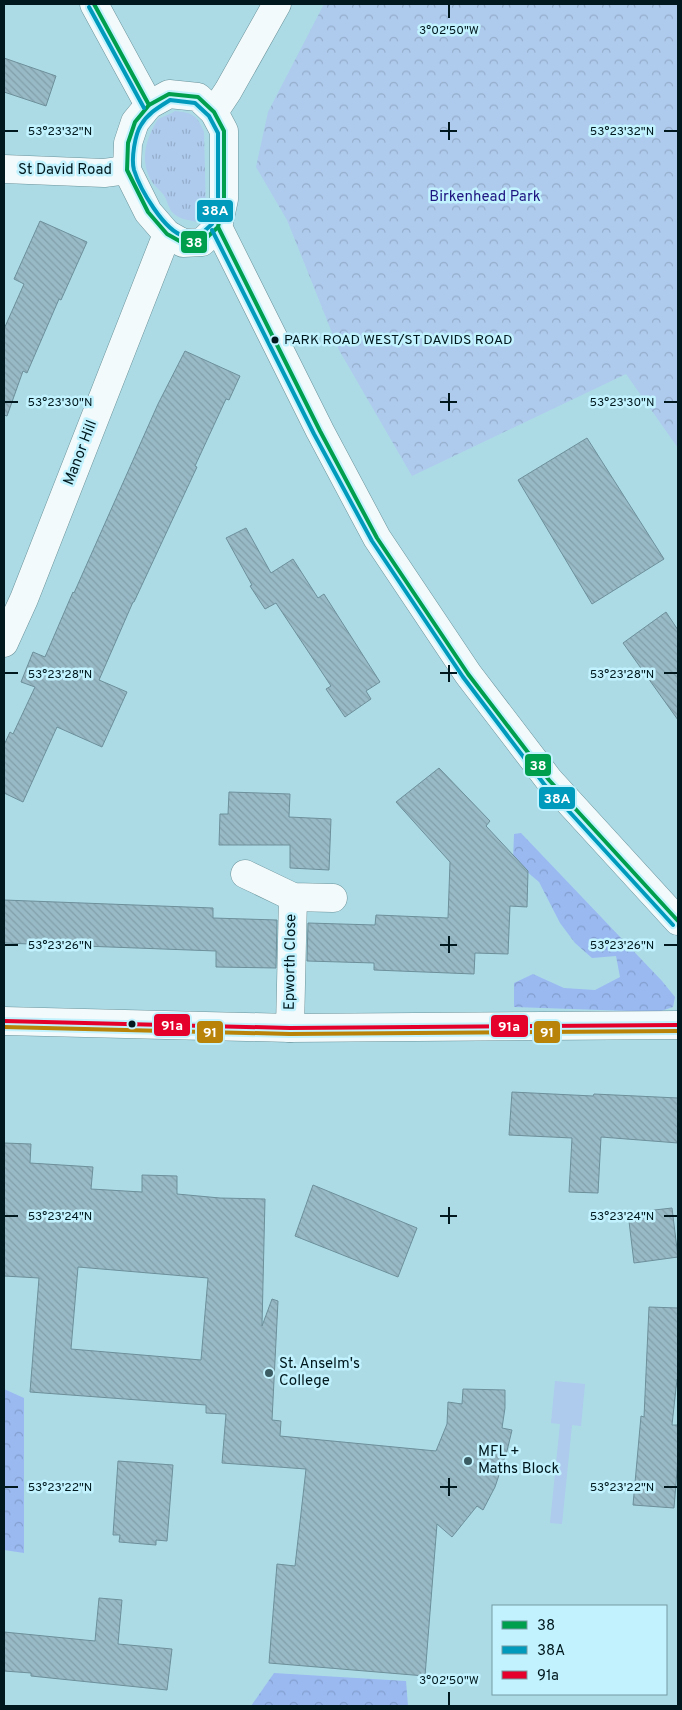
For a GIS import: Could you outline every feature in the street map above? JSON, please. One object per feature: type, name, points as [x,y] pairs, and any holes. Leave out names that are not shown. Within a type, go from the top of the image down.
[{"type":"street","points":[[94,4],[149,105]]},
{"type":"street","points":[[214,112],[228,92],[277,4]]},
{"type":"street","points":[[169,94],[198,97],[214,112],[224,131],[224,199],[218,227],[202,242],[183,243],[167,234],[148,212],[127,170],[130,136],[135,122],[149,105],[169,94]]},
{"type":"street","name":"St David Road","points":[[4,169],[104,173],[127,170]]},
{"type":"street","points":[[218,227],[320,431],[377,538],[468,674],[549,780],[678,921]]},
{"type":"street","name":"Manor Hill","points":[[4,643],[14,594],[167,234]]},
{"type":"street","name":"Epworth Close","points":[[245,874],[293,897],[333,898]]},
{"type":"street","name":"Epworth Close","points":[[290,1028],[293,897]]},
{"type":"street","points":[[4,1021],[290,1028],[678,1025]]},
{"type":"green space","name":"Birkenhead Park","points":[[324,4],[678,4],[678,448],[626,374],[412,476],[339,350],[287,220],[256,167],[268,112]]},
{"type":"green space","points":[[175,111],[194,116],[204,132],[206,215],[197,222],[180,218],[172,212],[164,196],[152,182],[146,166],[147,142],[150,134],[158,119]]},
{"type":"green space","points":[[521,833],[662,981],[675,997],[673,1007],[658,1012],[514,1007],[514,983],[533,974],[564,988],[595,990],[620,977],[616,956],[592,958],[575,943],[560,923],[539,882],[513,860],[514,834]]},
{"type":"green space","points":[[555,1381],[585,1384],[581,1426],[572,1425],[562,1524],[550,1523],[560,1424],[551,1423]]},
{"type":"green space","points":[[4,1389],[24,1398],[24,1553],[4,1550]]},
{"type":"green space","points":[[274,1673],[406,1681],[408,1706],[251,1706]]},
{"type":"building","points":[[4,58],[56,76],[46,106],[4,92]]},
{"type":"building","points":[[40,221],[87,242],[61,300],[59,299],[27,373],[23,371],[7,416],[4,415],[4,329],[24,284],[14,279]]},
{"type":"building","points":[[185,351],[240,376],[229,400],[226,399],[195,466],[197,467],[133,602],[99,680],[127,692],[102,747],[57,727],[23,802],[4,793],[4,745],[10,732],[13,734],[35,687],[21,682],[33,652],[45,657],[158,404]]},
{"type":"building","points":[[587,438],[664,559],[592,604],[518,480]]},
{"type":"building","points":[[246,528],[271,573],[293,559],[318,598],[324,594],[380,682],[366,691],[371,699],[345,717],[326,689],[331,686],[276,603],[265,609],[250,586],[252,585],[226,538]]},
{"type":"building","points":[[666,612],[678,630],[678,720],[623,643]]},
{"type":"building","points":[[439,768],[490,821],[486,826],[528,871],[527,907],[510,906],[508,954],[475,953],[474,974],[374,970],[374,963],[307,961],[308,923],[375,925],[376,915],[448,918],[450,862],[396,802]]},
{"type":"building","points":[[229,792],[290,794],[289,817],[331,819],[329,870],[290,868],[290,845],[219,845],[220,814],[228,814]]},
{"type":"building","points":[[4,900],[213,908],[213,918],[277,920],[276,968],[216,967],[216,951],[4,943]]},
{"type":"building","points":[[512,1092],[678,1098],[678,1143],[601,1137],[598,1193],[569,1192],[572,1138],[509,1135]]},
{"type":"building","points":[[4,1143],[31,1144],[30,1163],[93,1167],[91,1189],[142,1192],[142,1175],[177,1176],[177,1194],[220,1198],[265,1199],[262,1326],[272,1299],[278,1301],[272,1420],[281,1421],[280,1436],[436,1451],[447,1424],[448,1402],[462,1404],[463,1389],[505,1390],[502,1428],[512,1430],[495,1487],[483,1510],[477,1506],[452,1537],[437,1524],[425,1676],[269,1663],[277,1564],[295,1566],[306,1469],[222,1463],[226,1414],[206,1413],[206,1405],[30,1392],[39,1278],[4,1276]],"holes":[[[78,1267],[208,1278],[201,1360],[71,1349]]]},
{"type":"building","points":[[313,1185],[417,1228],[398,1277],[295,1236]]},
{"type":"building","points":[[672,1208],[678,1257],[634,1263],[628,1213]]},
{"type":"building","points":[[649,1307],[678,1308],[678,1379],[672,1425],[678,1425],[678,1459],[674,1508],[633,1505],[641,1416],[644,1417]]},
{"type":"building","points":[[118,1461],[173,1465],[167,1541],[156,1540],[156,1545],[119,1542],[120,1535],[113,1535]]},
{"type":"building","points":[[99,1598],[122,1600],[118,1644],[172,1649],[167,1690],[31,1676],[31,1673],[4,1671],[4,1632],[95,1641]]},
{"type":"transit line","name":"38","points":[[94,4],[149,105]]},
{"type":"transit line","name":"38A","points":[[89,7],[144,108]]},
{"type":"transit line","name":"38","points":[[169,94],[198,97],[214,112],[224,131],[224,199],[218,227],[202,242],[183,243],[167,234],[148,212],[127,170],[128,143],[135,122],[149,105],[169,94]]},
{"type":"transit line","name":"38A","points":[[170,100],[195,103],[209,116],[218,133],[218,198],[212,224],[199,236],[186,237],[176,233],[161,218],[147,198],[134,170],[133,153],[139,129],[150,114],[170,100]]},
{"type":"transit line","name":"38","points":[[218,227],[320,431],[377,538],[468,674],[549,780],[678,921]]},
{"type":"transit line","name":"38A","points":[[212,230],[314,434],[372,541],[463,677],[544,784],[673,925]]},
{"type":"transit line","name":"91a","points":[[4,1021],[290,1028],[678,1025]]},
{"type":"transit line","name":"91","points":[[4,1027],[290,1034],[678,1031]]},
{"type":"place","name":"PARK ROAD WEST/ST DAVIDS ROAD","points":[[275,340]]},
{"type":"place","name":"St. Anselm's College","points":[[269,1373]]},
{"type":"place","name":"MFL + Maths Block","points":[[468,1461]]}]
